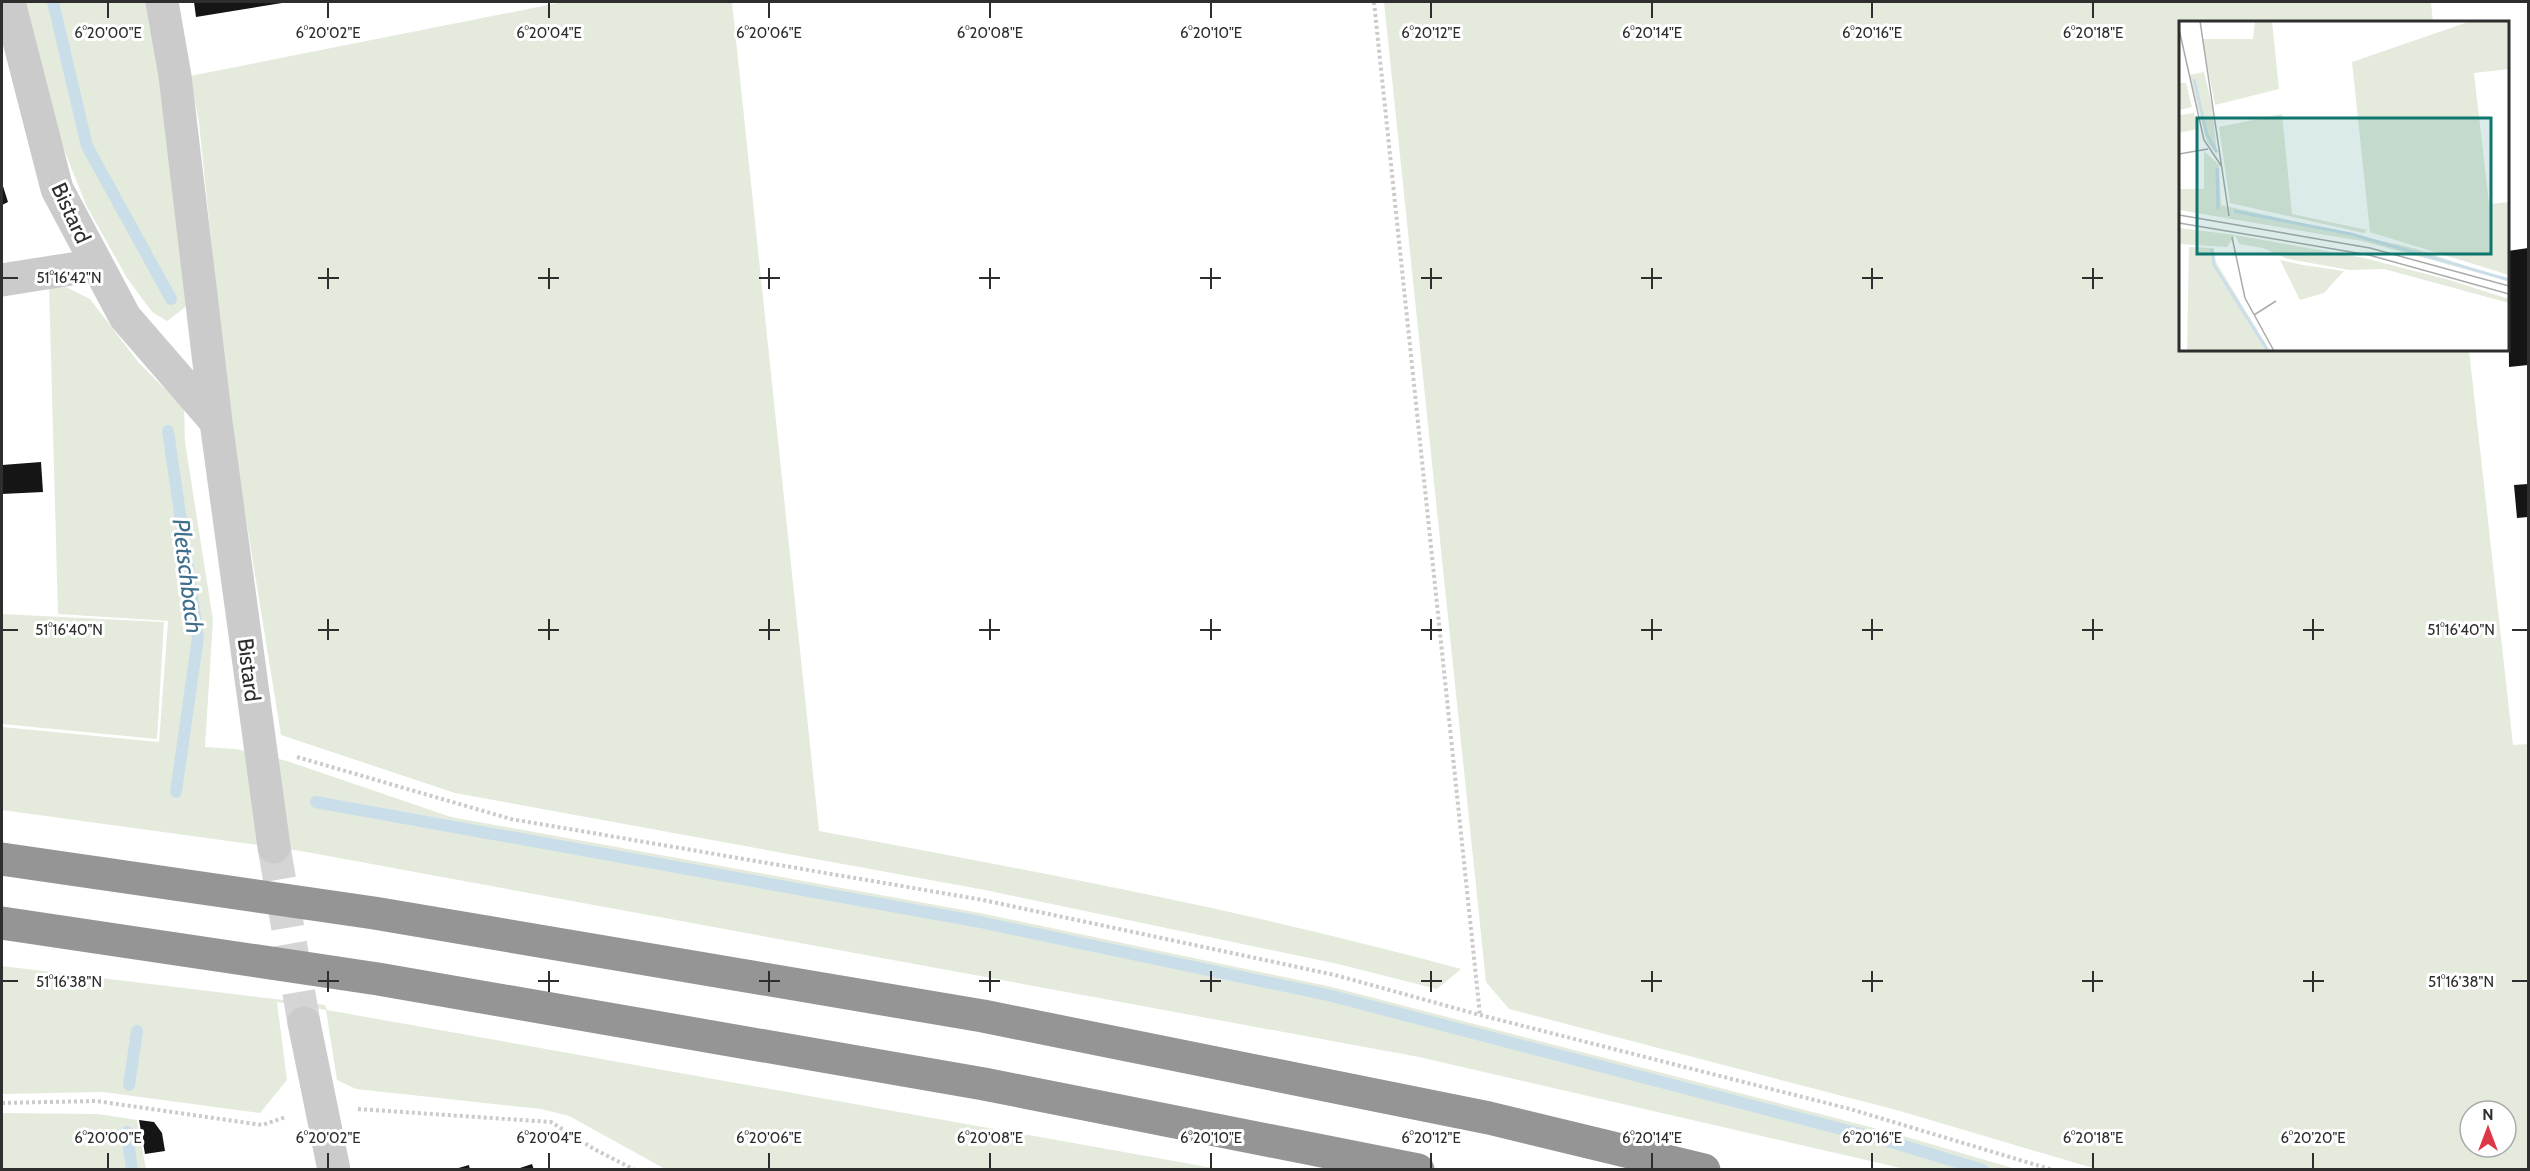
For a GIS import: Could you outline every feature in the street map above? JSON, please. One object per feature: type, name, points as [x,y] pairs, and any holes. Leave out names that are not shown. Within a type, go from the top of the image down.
[{"type":"highway","points":[[2,859],[374,913],[983,1016],[1489,1118],[1704,1170]]},
{"type":"highway","points":[[2,923],[378,979],[961,1080],[1418,1170]]},
{"type":"street","name":"Bistard","points":[[9,2],[57,189],[125,317],[216,422]]},
{"type":"street","name":"Bistard","points":[[162,2],[175,76],[216,422],[258,745],[274,847]]},
{"type":"street","points":[[2,280],[96,265]]},
{"type":"street","points":[[304,1023],[334,1170]]},
{"type":"path","points":[[1374,2],[1480,1015]]},
{"type":"path","points":[[258,745],[511,819],[983,900],[1335,975],[1480,1015],[1850,1109],[2054,1170]]},
{"type":"path","points":[[2,1103],[96,1101],[262,1125],[322,1106],[551,1122],[594,1149],[635,1170]]},
{"type":"shaded area","points":[[23,2],[148,2],[171,128],[188,305],[167,321],[152,312],[127,278],[86,205],[55,127]]},
{"type":"shaded area","points":[[563,2],[732,2],[819,831],[1222,910],[1461,969],[1437,989],[1338,964],[985,890],[455,793],[281,735],[229,414],[199,123],[190,76]]},
{"type":"shaded area","points":[[1384,2],[2431,2],[2433,21],[2179,21],[2179,351],[2469,351],[2513,745],[2528,744],[2528,1169],[2096,1169],[1900,1111],[1509,1009],[1486,982]]},
{"type":"shaded area","points":[[58,283],[90,299],[139,363],[184,408],[185,442],[213,620],[205,747],[236,749],[287,761],[451,817],[980,913],[1332,987],[1893,1133],[2016,1169],[1905,1169],[1419,1057],[301,851],[2,810],[2,727],[159,742],[168,621],[58,614],[49,285]]},
{"type":"shaded area","points":[[2,614],[164,622],[157,739],[2,724]]},
{"type":"shaded area","points":[[2,966],[325,1005],[327,1010],[1219,1169],[665,1169],[569,1116],[541,1109],[356,1089],[337,1080],[326,1010],[277,1002],[287,1080],[260,1113],[103,1092],[2,1094]]},
{"type":"shaded area","points":[[2,1113],[98,1114],[137,1120],[146,1169],[2,1169]]},
{"type":"building","points":[[194,2],[282,2],[282,3],[196,17]]},
{"type":"building","points":[[2,183],[8,202],[2,205]]},
{"type":"building","points":[[2528,248],[2528,365],[2509,367],[2509,351],[2509,251]]},
{"type":"building","points":[[41,462],[43,492],[2,494],[2,465]]},
{"type":"building","points":[[2528,484],[2528,517],[2517,518],[2514,485]]},
{"type":"building","points":[[139,1120],[154,1122],[162,1133],[165,1151],[145,1154]]},
{"type":"building","points":[[532,1164],[534,1170],[517,1170],[517,1169]]},
{"type":"building","points":[[469,1165],[470,1170],[455,1170],[455,1169]]},
{"type":"waterway","name":"Pletschbach","points":[[53,2],[87,146],[171,299]]},
{"type":"waterway","name":"Pletschbach","points":[[168,431],[198,637],[176,792]]},
{"type":"waterway","points":[[316,802],[975,921],[1328,995],[1891,1142],[1983,1170]]},
{"type":"waterway","name":"Pletschbach","points":[[129,1085],[137,1031]]},
{"type":"waterway","name":"Pletschbach","points":[[127,1132],[132,1170]]},
{"type":"tunnel","points":[[274,847],[304,1023]]}]
